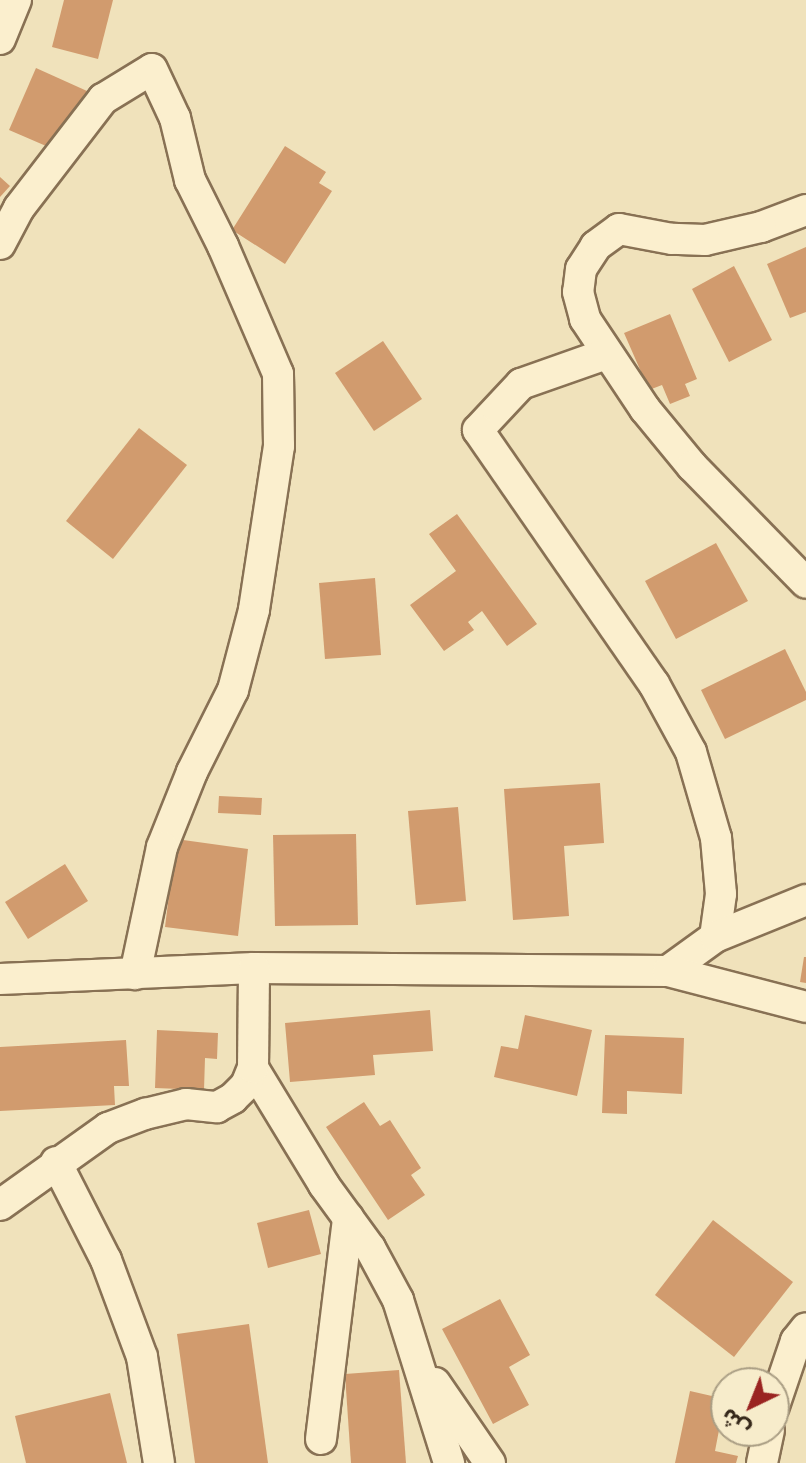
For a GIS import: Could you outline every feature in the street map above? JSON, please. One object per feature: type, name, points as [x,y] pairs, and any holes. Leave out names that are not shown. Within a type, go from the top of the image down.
[{"type":"street","points":[[0,39],[16,0]]},
{"type":"street","points":[[0,244],[19,208],[103,99],[152,69],[175,118],[190,180],[223,246],[278,374],[279,446],[254,610],[233,690],[192,772],[162,847],[135,974]]},
{"type":"street","points":[[806,210],[761,227],[705,240],[672,239],[619,229],[596,246],[581,269],[578,292],[585,319],[606,354],[692,466],[806,583]]},
{"type":"street","points":[[606,354],[521,384],[478,430],[654,684],[691,752],[716,838],[721,894],[715,937]]},
{"type":"street","points":[[668,971],[715,937],[806,900]]},
{"type":"street","points":[[0,1205],[56,1162],[108,1128],[145,1114],[186,1104],[217,1107],[233,1098],[246,1085],[253,1068],[254,968]]},
{"type":"street","points":[[0,979],[254,968],[668,971],[806,1007]]},
{"type":"street","points":[[253,1068],[398,1300],[421,1362],[449,1463]]},
{"type":"street","points":[[56,1162],[106,1260],[142,1357],[159,1463]]},
{"type":"street","points":[[321,1439],[348,1218]]},
{"type":"street","points":[[787,1367],[796,1341],[806,1328]]},
{"type":"street","points":[[421,1362],[490,1463]]},
{"type":"building","points":[[64,0],[113,0],[98,59],[52,47]]},
{"type":"building","points":[[36,68],[87,91],[60,152],[9,130]]},
{"type":"building","points":[[285,146],[326,172],[319,183],[332,191],[285,264],[232,230]]},
{"type":"building","points":[[0,177],[10,186],[0,197]]},
{"type":"building","points":[[806,247],[806,312],[790,318],[767,264]]},
{"type":"building","points":[[734,266],[772,340],[729,362],[692,289]]},
{"type":"building","points":[[670,314],[697,379],[685,384],[690,396],[670,404],[662,385],[649,390],[624,333]]},
{"type":"building","points":[[383,341],[422,399],[374,431],[335,373]]},
{"type":"building","points":[[139,428],[187,465],[113,559],[66,521]]},
{"type":"building","points":[[457,514],[537,624],[507,646],[482,611],[468,622],[474,630],[444,651],[410,605],[456,571],[429,534]]},
{"type":"building","points":[[716,543],[748,601],[676,639],[645,581]]},
{"type":"building","points":[[375,578],[381,655],[325,659],[319,583]]},
{"type":"building","points":[[785,649],[806,692],[806,700],[725,739],[701,690]]},
{"type":"building","points":[[600,783],[604,843],[564,846],[569,916],[513,920],[504,789]]},
{"type":"building","points":[[219,796],[262,798],[261,815],[218,813]]},
{"type":"building","points":[[458,807],[466,901],[416,905],[408,811]]},
{"type":"building","points":[[356,834],[358,925],[275,926],[273,835]]},
{"type":"building","points":[[176,839],[248,849],[238,936],[165,927]]},
{"type":"building","points":[[65,864],[88,901],[28,939],[5,902]]},
{"type":"building","points":[[806,957],[806,983],[800,982]]},
{"type":"building","points":[[430,1010],[433,1051],[373,1055],[375,1075],[290,1082],[285,1023]]},
{"type":"building","points":[[525,1015],[592,1030],[577,1096],[494,1077],[501,1046],[518,1049]]},
{"type":"building","points":[[157,1030],[218,1033],[217,1059],[205,1058],[204,1090],[155,1088]]},
{"type":"building","points":[[605,1035],[684,1038],[682,1094],[627,1091],[627,1114],[602,1113]]},
{"type":"building","points":[[126,1040],[129,1086],[114,1086],[115,1105],[0,1111],[0,1047]]},
{"type":"building","points":[[364,1102],[380,1126],[390,1120],[421,1168],[411,1175],[425,1195],[388,1220],[326,1127]]},
{"type":"building","points":[[309,1210],[321,1254],[268,1268],[257,1223]]},
{"type":"building","points":[[713,1220],[793,1282],[734,1357],[655,1295]]},
{"type":"building","points":[[500,1299],[530,1355],[509,1367],[529,1405],[493,1424],[442,1329]]},
{"type":"building","points":[[249,1324],[268,1463],[195,1463],[177,1334]]},
{"type":"building","points":[[399,1370],[406,1463],[351,1463],[345,1374]]},
{"type":"building","points":[[690,1391],[710,1396],[710,1447],[738,1456],[736,1463],[675,1463]]},
{"type":"building","points":[[110,1393],[127,1463],[26,1463],[15,1416]]}]
